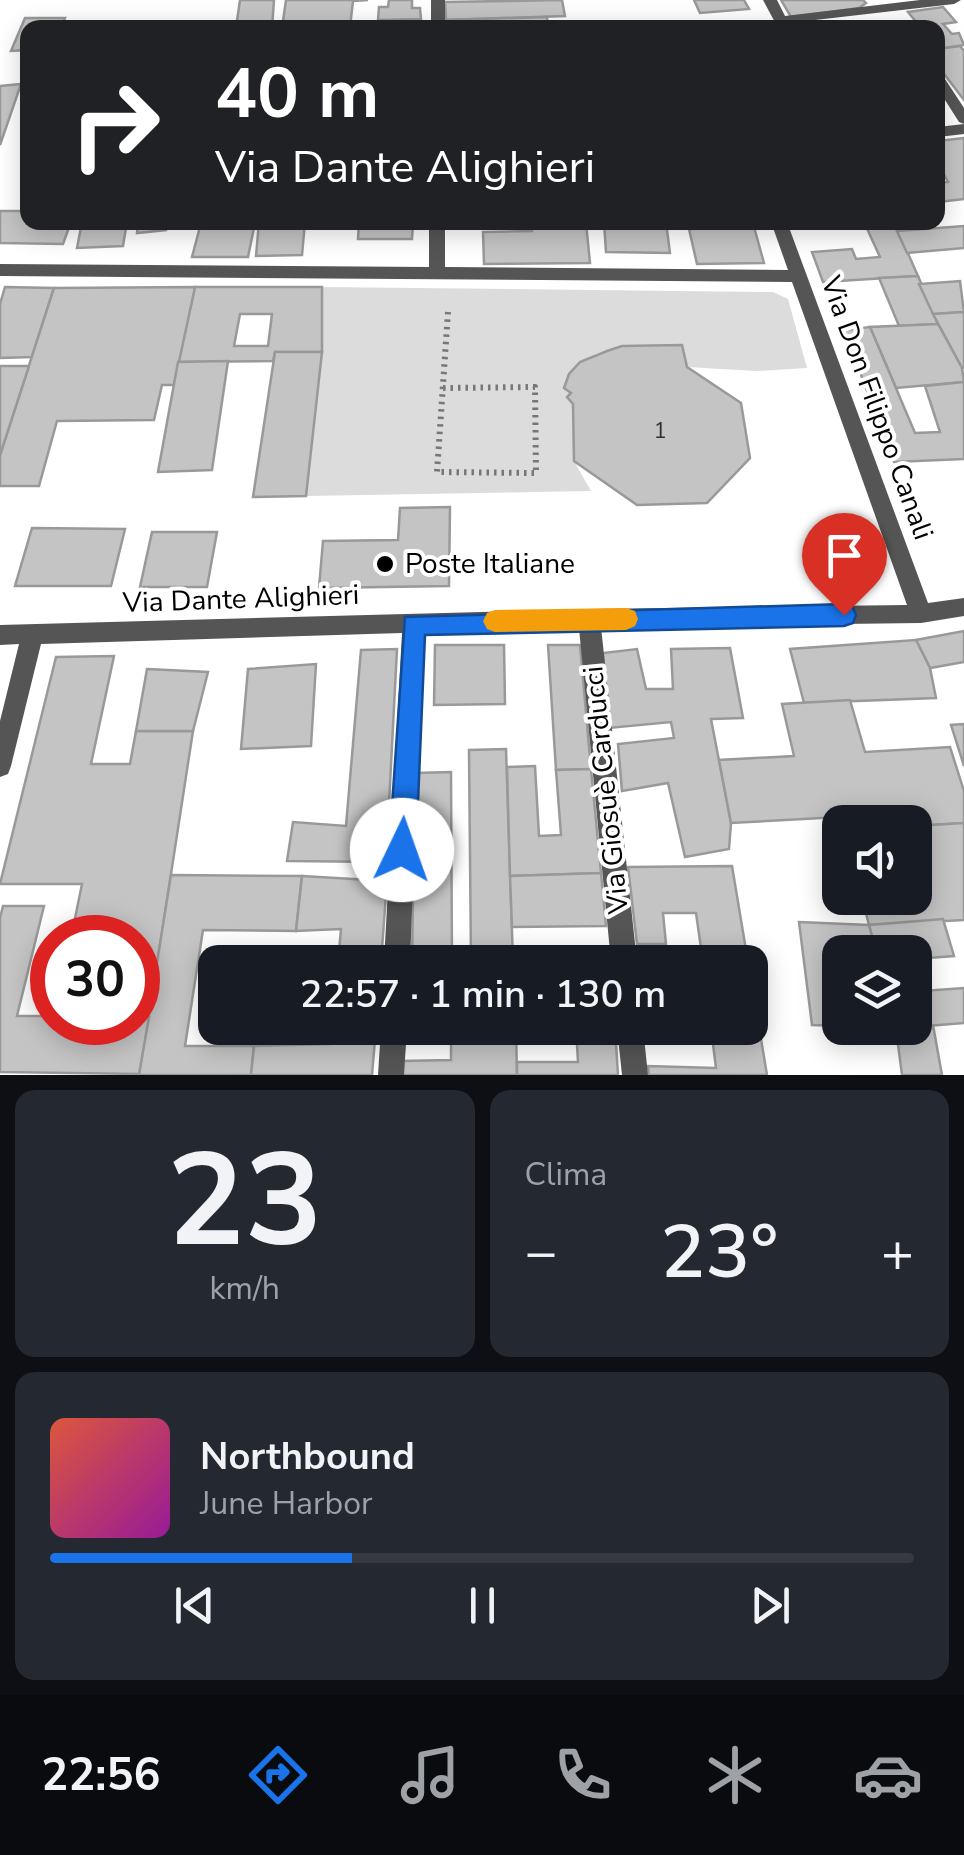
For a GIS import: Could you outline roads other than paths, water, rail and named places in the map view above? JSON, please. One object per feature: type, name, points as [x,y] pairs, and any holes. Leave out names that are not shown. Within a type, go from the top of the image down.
[{"type":"street","points":[[812,20],[954,0]]},
{"type":"street","points":[[945,90],[964,119]]},
{"type":"street","points":[[437,272],[438,230]]},
{"type":"street","name":"Via Don Filippo Canali","points":[[782,230],[921,614]]},
{"type":"street","points":[[0,270],[800,276]]},
{"type":"street","name":"Via Dante Alighieri","points":[[0,635],[588,618],[921,614],[964,607]]},
{"type":"street","name":"Via Giosuè Carducci","points":[[588,618],[622,945]]},
{"type":"street","points":[[398,945],[413,624]]},
{"type":"street","points":[[0,766],[32,636]]},
{"type":"street","points":[[391,1075],[393,1045]]},
{"type":"street","points":[[632,1045],[635,1075]]},
{"type":"place","name":"Poste Italiane","points":[[385,564]]}]
